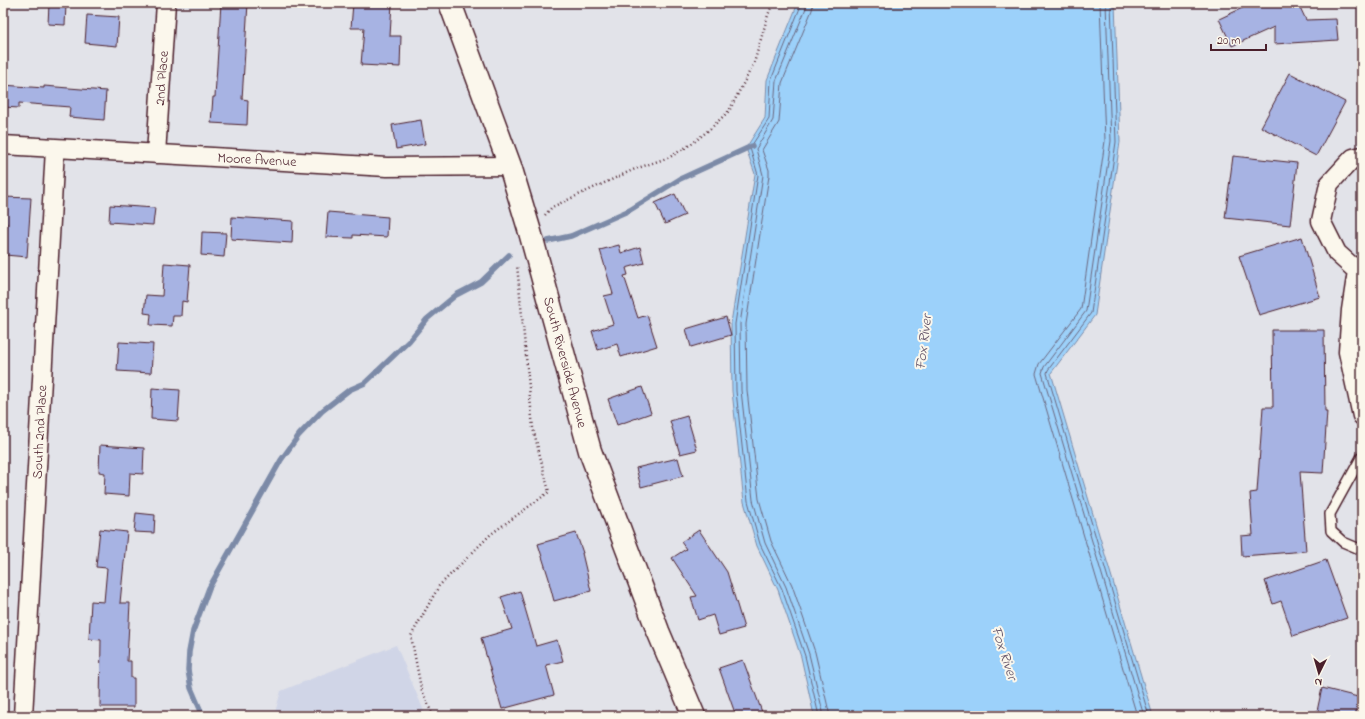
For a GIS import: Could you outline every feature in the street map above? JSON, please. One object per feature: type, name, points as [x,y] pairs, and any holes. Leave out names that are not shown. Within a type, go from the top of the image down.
[{"type":"main road","name":"South Riverside Avenue","points":[[450,3],[510,166],[532,239],[590,451],[658,631],[694,716]]},
{"type":"street","name":"2nd Place","points":[[156,154],[166,3]]},
{"type":"street","name":"Moore Avenue","points":[[3,145],[387,167],[510,166]]},
{"type":"street","name":"South 2nd Place","points":[[23,716],[55,149]]},
{"type":"street","points":[[1362,156],[1353,158],[1329,184],[1321,221],[1337,252],[1359,267],[1351,310],[1348,352],[1362,416]]},
{"type":"lane","points":[[1362,456],[1330,514],[1331,530],[1343,542],[1362,550]]},
{"type":"shaded area","points":[[396,645],[426,716],[274,716],[281,691]]},
{"type":"water","name":"Fox River","points":[[798,3],[1115,3],[1120,142],[1095,315],[1051,373],[1153,716],[816,716],[813,711],[801,657],[778,590],[757,546],[744,502],[732,391],[731,323],[755,174],[746,148],[765,118],[767,80]]},
{"type":"building","points":[[221,3],[248,3],[242,99],[248,100],[247,125],[211,123],[213,97],[215,97]]},
{"type":"building","points":[[353,3],[392,3],[390,36],[401,36],[400,67],[361,65],[364,28],[351,28]]},
{"type":"building","points":[[1253,3],[1298,3],[1306,20],[1336,19],[1338,40],[1274,44],[1274,27],[1232,46],[1219,19]]},
{"type":"building","points":[[49,4],[66,5],[65,25],[48,24]]},
{"type":"building","points":[[87,15],[119,17],[117,46],[85,43]]},
{"type":"building","points":[[1290,73],[1345,102],[1316,156],[1261,127]]},
{"type":"building","points":[[3,85],[44,88],[44,86],[106,91],[104,120],[69,117],[70,107],[19,103],[19,108],[3,107]]},
{"type":"building","points":[[421,120],[425,144],[396,149],[392,125]]},
{"type":"building","points":[[1233,156],[1297,163],[1290,225],[1225,218]]},
{"type":"building","points":[[675,194],[685,215],[665,224],[655,203]]},
{"type":"building","points":[[3,197],[31,198],[27,257],[5,255],[7,223],[3,222]]},
{"type":"building","points":[[110,205],[155,208],[153,225],[109,222]]},
{"type":"building","points":[[328,212],[388,217],[387,237],[353,235],[353,238],[326,237]]},
{"type":"building","points":[[232,217],[293,221],[292,243],[231,239]]},
{"type":"building","points":[[202,232],[226,233],[224,257],[201,255]]},
{"type":"building","points":[[1302,237],[1320,297],[1259,315],[1239,256]]},
{"type":"building","points":[[619,245],[621,253],[640,247],[644,263],[626,268],[628,275],[624,276],[638,318],[647,315],[657,346],[621,357],[617,344],[598,350],[592,331],[613,324],[604,296],[613,294],[600,250]]},
{"type":"building","points":[[164,263],[190,265],[187,302],[182,301],[181,316],[173,316],[172,326],[150,325],[151,314],[144,313],[146,295],[162,296]]},
{"type":"building","points":[[726,317],[731,335],[691,347],[686,329]]},
{"type":"building","points":[[1272,330],[1324,330],[1325,411],[1327,411],[1323,473],[1300,472],[1306,551],[1242,556],[1241,536],[1253,535],[1250,493],[1257,492],[1263,407],[1273,407]]},
{"type":"building","points":[[119,342],[153,344],[151,373],[117,371]]},
{"type":"building","points":[[642,387],[651,413],[617,425],[608,399]]},
{"type":"building","points":[[152,388],[180,390],[178,421],[151,419]]},
{"type":"building","points":[[687,416],[697,450],[680,454],[670,421]]},
{"type":"building","points":[[100,445],[144,448],[143,474],[130,473],[129,496],[104,494],[105,473],[99,472]]},
{"type":"building","points":[[678,458],[683,476],[641,487],[636,468]]},
{"type":"building","points":[[136,513],[155,515],[154,533],[134,532]]},
{"type":"building","points":[[100,529],[127,532],[120,603],[130,603],[127,661],[131,661],[131,678],[134,678],[134,707],[100,707],[101,640],[89,639],[91,601],[104,602],[107,568],[96,567]]},
{"type":"building","points":[[699,530],[727,572],[744,628],[719,635],[713,615],[698,620],[691,597],[697,596],[672,558],[686,549],[681,542]]},
{"type":"building","points":[[576,533],[583,553],[591,591],[554,601],[550,582],[538,544]]},
{"type":"building","points":[[1326,560],[1347,618],[1293,636],[1281,601],[1273,604],[1265,581]]},
{"type":"building","points":[[520,591],[536,646],[557,640],[563,661],[546,665],[554,695],[502,709],[481,638],[512,629],[501,597]]},
{"type":"building","points":[[743,660],[762,712],[751,716],[736,716],[719,668]]},
{"type":"building","points":[[1322,688],[1362,698],[1362,716],[1316,716]]},
{"type":"waterway","points":[[548,241],[571,236],[630,210],[680,179],[752,146]]},
{"type":"waterway","points":[[203,716],[191,688],[188,670],[189,652],[193,631],[209,588],[281,460],[299,435],[322,411],[349,390],[365,383],[409,341],[427,319],[456,295],[481,282],[509,255]]}]
